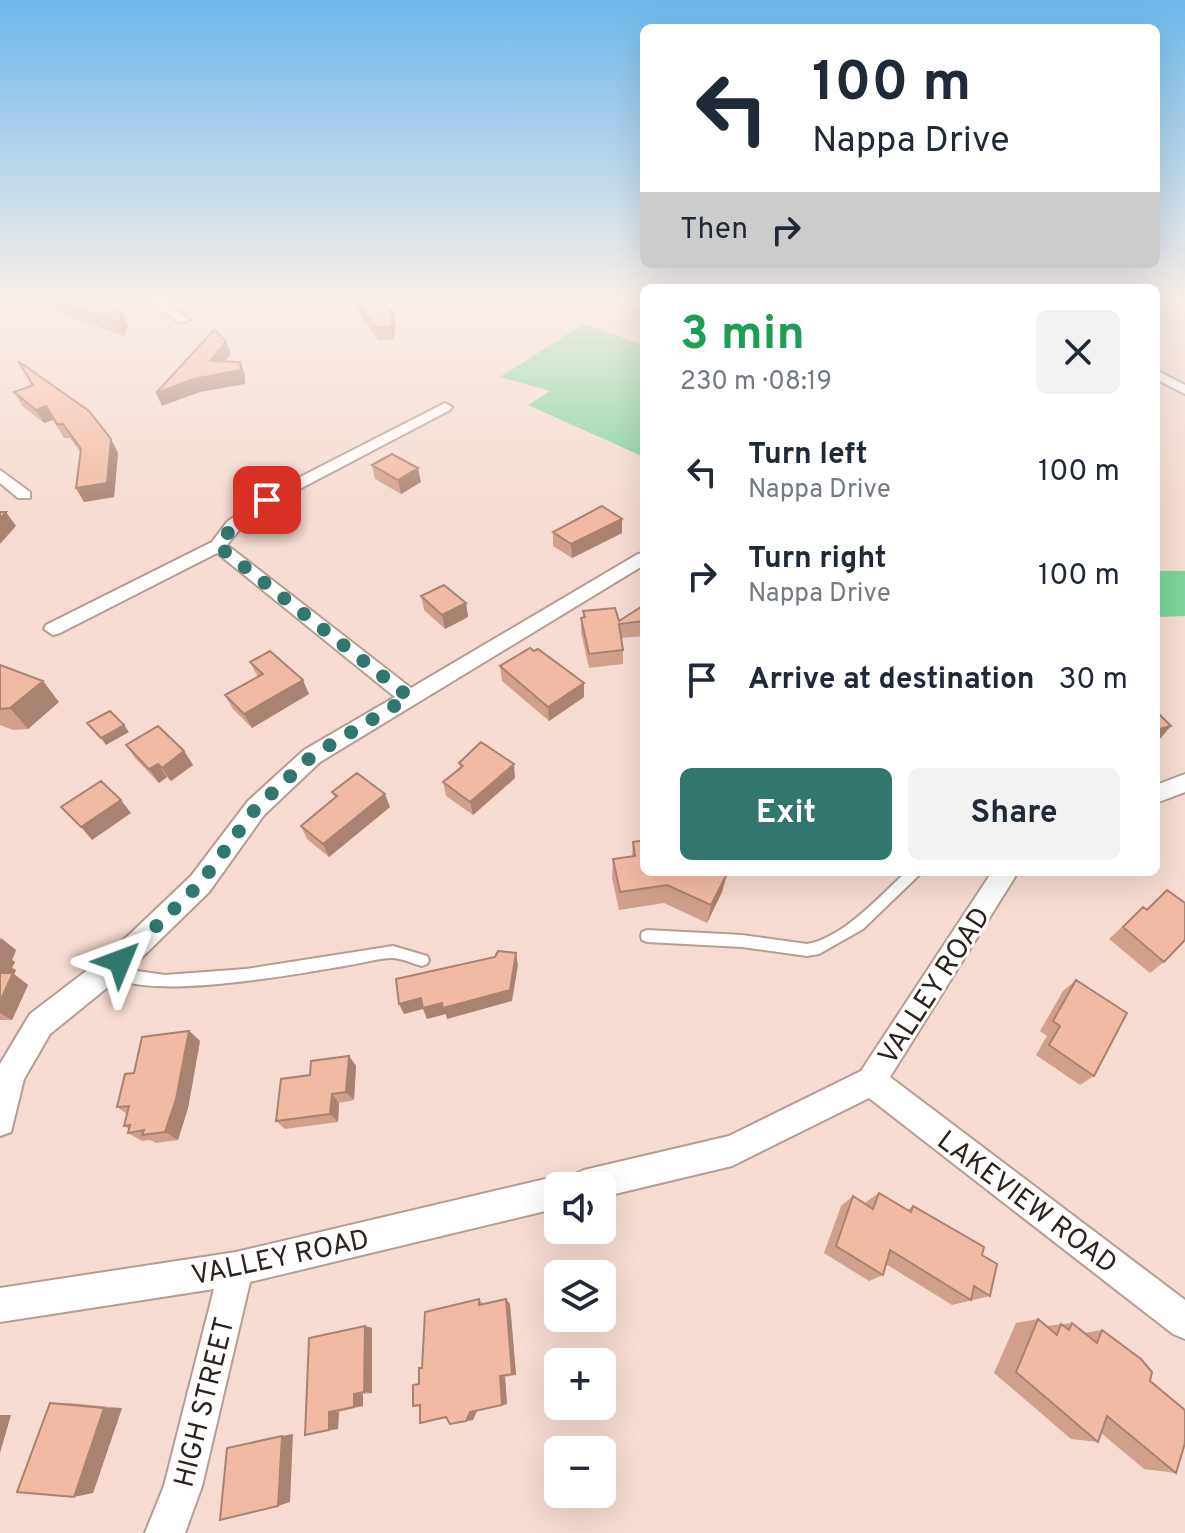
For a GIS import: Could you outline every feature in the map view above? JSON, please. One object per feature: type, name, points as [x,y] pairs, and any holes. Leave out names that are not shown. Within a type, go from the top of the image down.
[{"type":"street","points":[[1160,376],[1185,390]]},
{"type":"street","points":[[53,629],[218,546],[233,526],[267,500],[445,407]]},
{"type":"street","points":[[0,475],[24,495]]},
{"type":"street","points":[[218,546],[409,697]]},
{"type":"street","points":[[0,1121],[10,1075],[40,1024],[110,969],[200,884],[256,808],[312,756],[640,560]]},
{"type":"street","points":[[1160,792],[1185,783]]},
{"type":"street","name":"VALLEY ROAD","points":[[616,1178],[732,1151],[871,1081],[1003,876]]},
{"type":"street","name":"LAKEVIEW ROAD","points":[[871,1081],[1185,1322]]},
{"type":"street","name":"VALLEY ROAD","points":[[0,1305],[236,1269],[544,1195]]},
{"type":"street","name":"HIGH STREET","points":[[165,1533],[183,1486],[236,1269]]},
{"type":"lane","points":[[647,936],[752,941],[807,950],[819,948],[858,925],[910,876]]},
{"type":"lane","points":[[110,969],[121,975],[165,981],[246,975],[393,952],[422,960]]},
{"type":"green space","points":[[509,372],[640,372],[640,455],[528,405],[550,391],[500,377]]},
{"type":"green space","points":[[1160,571],[1185,571],[1185,616],[1160,617]]},
{"type":"building","points":[[25,372],[33,372],[89,411],[111,439],[107,483],[76,488],[81,449],[63,424],[57,424],[46,406],[36,410],[14,392],[33,385]]},
{"type":"building","points":[[176,372],[233,372],[194,379],[156,393]]},
{"type":"building","points":[[392,454],[418,468],[398,480],[372,465]]},
{"type":"building","points":[[602,506],[622,519],[571,544],[553,532]]},
{"type":"building","points":[[444,585],[466,603],[442,615],[421,596]]},
{"type":"building","points":[[615,608],[619,621],[640,608],[640,621],[619,624],[623,650],[589,654],[581,618],[585,617],[583,611]]},
{"type":"building","points":[[530,648],[534,651],[538,649],[584,683],[548,707],[500,666]]},
{"type":"building","points":[[270,651],[303,680],[244,714],[225,695],[263,674],[250,662]]},
{"type":"building","points":[[0,665],[43,681],[10,708],[0,709]]},
{"type":"building","points":[[110,711],[124,725],[101,738],[87,723]]},
{"type":"building","points":[[1160,715],[1171,726],[1160,729]]},
{"type":"building","points":[[158,726],[184,751],[162,768],[158,764],[149,769],[126,745]]},
{"type":"building","points":[[481,742],[514,764],[470,802],[443,782],[463,766],[459,763]]},
{"type":"building","points":[[357,773],[385,794],[323,844],[301,826],[337,796],[332,792]]},
{"type":"building","points":[[101,781],[121,800],[81,827],[61,807]]},
{"type":"building","points":[[640,841],[640,876],[726,876],[711,905],[667,885],[620,892],[613,859],[635,856],[633,842]]},
{"type":"building","points":[[1167,890],[1185,903],[1185,940],[1164,962],[1123,927],[1143,907],[1147,910]]},
{"type":"building","points":[[498,951],[516,953],[510,990],[443,1008],[442,1003],[423,1008],[421,998],[399,1004],[396,979],[495,957]]},
{"type":"building","points":[[0,973],[13,973],[0,1001]]},
{"type":"building","points":[[1076,980],[1127,1013],[1094,1076],[1049,1045],[1060,1026],[1053,1021]]},
{"type":"building","points":[[189,1031],[176,1099],[165,1132],[142,1135],[144,1130],[128,1133],[130,1125],[124,1126],[129,1106],[117,1107],[125,1074],[134,1073],[142,1037]]},
{"type":"building","points":[[349,1056],[346,1092],[332,1094],[330,1114],[276,1121],[281,1079],[310,1075],[311,1061]]},
{"type":"building","points":[[879,1193],[911,1212],[913,1206],[984,1247],[982,1255],[997,1264],[990,1296],[974,1286],[971,1300],[890,1250],[883,1275],[836,1246],[853,1196],[873,1209]]},
{"type":"building","points":[[479,1299],[479,1305],[506,1299],[512,1374],[500,1376],[502,1405],[470,1412],[466,1421],[450,1424],[446,1417],[420,1423],[420,1405],[413,1406],[413,1385],[419,1384],[419,1368],[422,1368],[425,1312]]},
{"type":"building","points":[[1038,1319],[1057,1335],[1061,1324],[1069,1330],[1072,1323],[1097,1343],[1102,1330],[1141,1359],[1152,1372],[1150,1381],[1185,1410],[1185,1443],[1176,1473],[1107,1416],[1098,1442],[1016,1372]]},
{"type":"building","points":[[365,1326],[364,1392],[354,1394],[354,1407],[329,1412],[329,1430],[305,1435],[309,1338]]},
{"type":"building","points":[[50,1403],[104,1408],[74,1497],[17,1492]]},
{"type":"building","points":[[282,1436],[278,1506],[220,1520],[227,1448]]},
{"type":"route","points":[[120,961],[200,884],[256,808],[312,756],[409,697],[218,546],[233,526],[267,500]]}]
